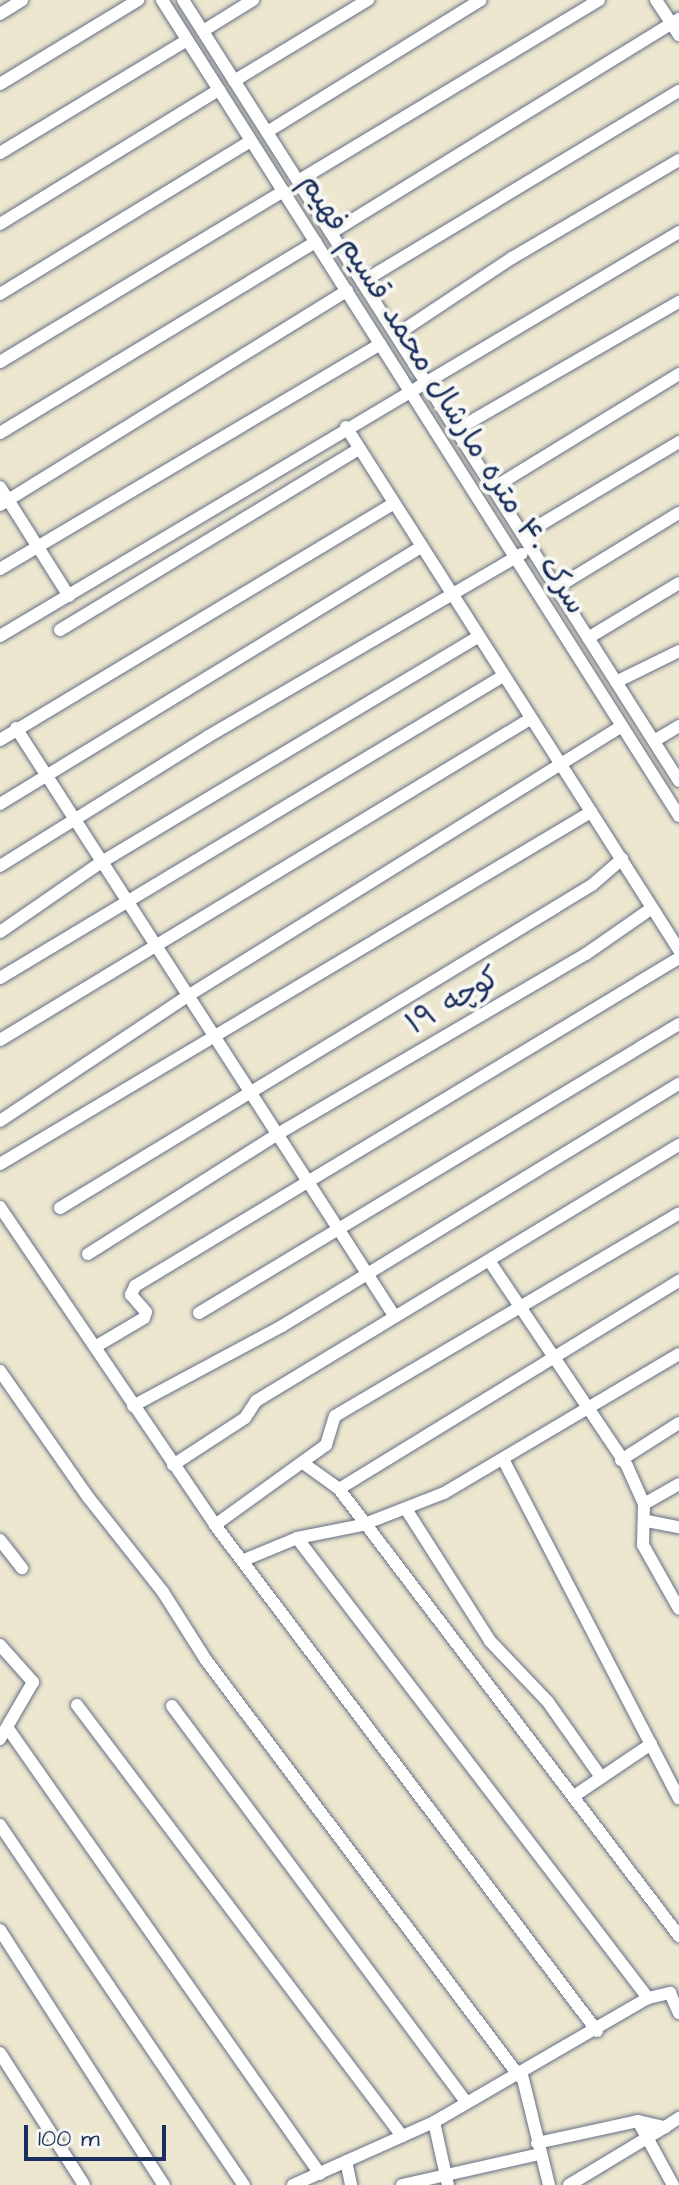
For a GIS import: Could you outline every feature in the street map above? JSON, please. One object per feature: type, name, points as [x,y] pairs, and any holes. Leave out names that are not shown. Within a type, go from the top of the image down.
[{"type":"street","points":[[0,14],[22,0]]},
{"type":"street","points":[[0,84],[138,0]]},
{"type":"street","name":"سرک ۴۰ متره مارشال محمد قسیم فهیم","points":[[162,0],[679,816]]},
{"type":"street","name":"سرک ۴۰ متره مارشال محمد قسیم فهیم","points":[[183,0],[679,781]]},
{"type":"street","points":[[203,31],[253,0]]},
{"type":"street","points":[[234,81],[368,0]]},
{"type":"street","points":[[267,132],[481,0]]},
{"type":"street","points":[[298,181],[599,0]]},
{"type":"street","points":[[656,0],[675,21],[679,35]]},
{"type":"street","points":[[331,233],[675,21]]},
{"type":"street","points":[[0,153],[187,40]]},
{"type":"street","points":[[0,224],[219,90]]},
{"type":"street","points":[[362,282],[679,91]]},
{"type":"street","points":[[0,294],[251,141]]},
{"type":"street","points":[[396,335],[512,258],[679,160]]},
{"type":"street","points":[[0,362],[283,191]]},
{"type":"street","points":[[0,636],[346,427],[428,385],[679,232]]},
{"type":"street","points":[[0,433],[316,242]]},
{"type":"street","points":[[4,503],[347,291]]},
{"type":"street","points":[[456,430],[679,302]]},
{"type":"street","points":[[0,569],[235,435],[381,344]]},
{"type":"street","points":[[493,488],[679,374]]},
{"type":"street","points":[[346,427],[420,548],[679,950]]},
{"type":"street","points":[[523,535],[679,442]]},
{"type":"street","points":[[60,630],[359,449]]},
{"type":"street","points":[[0,487],[4,503],[39,546],[69,596]]},
{"type":"street","points":[[0,740],[392,504]]},
{"type":"street","points":[[556,588],[679,513]]},
{"type":"street","points":[[0,804],[420,548]]},
{"type":"street","points":[[0,866],[70,818],[449,593],[532,549]]},
{"type":"street","points":[[588,638],[679,583]]},
{"type":"street","points":[[0,932],[100,863],[478,637]]},
{"type":"street","points":[[616,682],[679,651]]},
{"type":"street","points":[[0,978],[127,905],[503,676]]},
{"type":"street","points":[[0,1040],[156,950],[530,719]]},
{"type":"street","points":[[0,1121],[186,997],[622,726]]},
{"type":"street","points":[[654,741],[679,726]]},
{"type":"street","points":[[16,728],[70,818],[249,1091],[306,1185],[395,1317]]},
{"type":"street","points":[[0,1164],[591,812]]},
{"type":"street","points":[[60,1208],[592,885],[622,859]]},
{"type":"street","name":"کوچه ۱۹","points":[[88,1254],[276,1135],[586,954],[652,908]]},
{"type":"street","points":[[95,1347],[144,1318],[146,1312],[131,1295],[135,1286],[679,958]]},
{"type":"street","points":[[199,1313],[337,1227],[679,1024]]},
{"type":"street","points":[[133,1406],[282,1326],[679,1084]]},
{"type":"street","points":[[173,1465],[245,1418],[256,1401],[679,1145]]},
{"type":"street","points":[[0,1207],[215,1525],[597,2031]]},
{"type":"street","points":[[215,1525],[326,1445],[335,1416],[518,1311],[679,1213]]},
{"type":"street","points":[[490,1262],[518,1311],[554,1358],[621,1460],[644,1504],[647,1521],[643,1545],[679,1609]]},
{"type":"street","points":[[339,1489],[679,1281]]},
{"type":"street","points":[[244,1560],[297,1538],[362,1525],[406,1509],[504,1461],[679,1354]]},
{"type":"street","points":[[0,1371],[88,1497],[163,1592],[206,1660],[520,2076],[549,2185]]},
{"type":"street","points":[[621,1460],[679,1423]]},
{"type":"street","points":[[504,1461],[679,1798]]},
{"type":"street","points":[[303,1463],[339,1489],[362,1525],[679,1936]]},
{"type":"street","points":[[644,1504],[679,1484]]},
{"type":"street","points":[[406,1509],[490,1641],[548,1702],[601,1777]]},
{"type":"street","points":[[647,1521],[679,1527]]},
{"type":"street","points":[[297,1538],[648,1998]]},
{"type":"street","points":[[0,1540],[22,1568]]},
{"type":"street","points":[[0,1645],[33,1682],[4,1735],[320,2174]]},
{"type":"street","points":[[77,1705],[402,2136]]},
{"type":"street","points":[[172,1706],[465,2101]]},
{"type":"street","points":[[574,1796],[651,1744]]},
{"type":"street","points":[[0,1825],[244,2185]]},
{"type":"street","points":[[0,1930],[164,2185]]},
{"type":"street","points":[[293,2185],[434,2122],[465,2101],[520,2076],[648,1998],[674,1990],[679,2013]]},
{"type":"street","points":[[0,2053],[84,2185]]},
{"type":"street","points":[[569,2185],[648,2140],[679,2118]]},
{"type":"street","points":[[638,2121],[673,2185]]},
{"type":"street","points":[[402,2185],[447,2179],[539,2148],[638,2121],[665,2127]]},
{"type":"street","points":[[434,2122],[447,2179]]},
{"type":"street","points":[[346,2161],[351,2185]]}]
